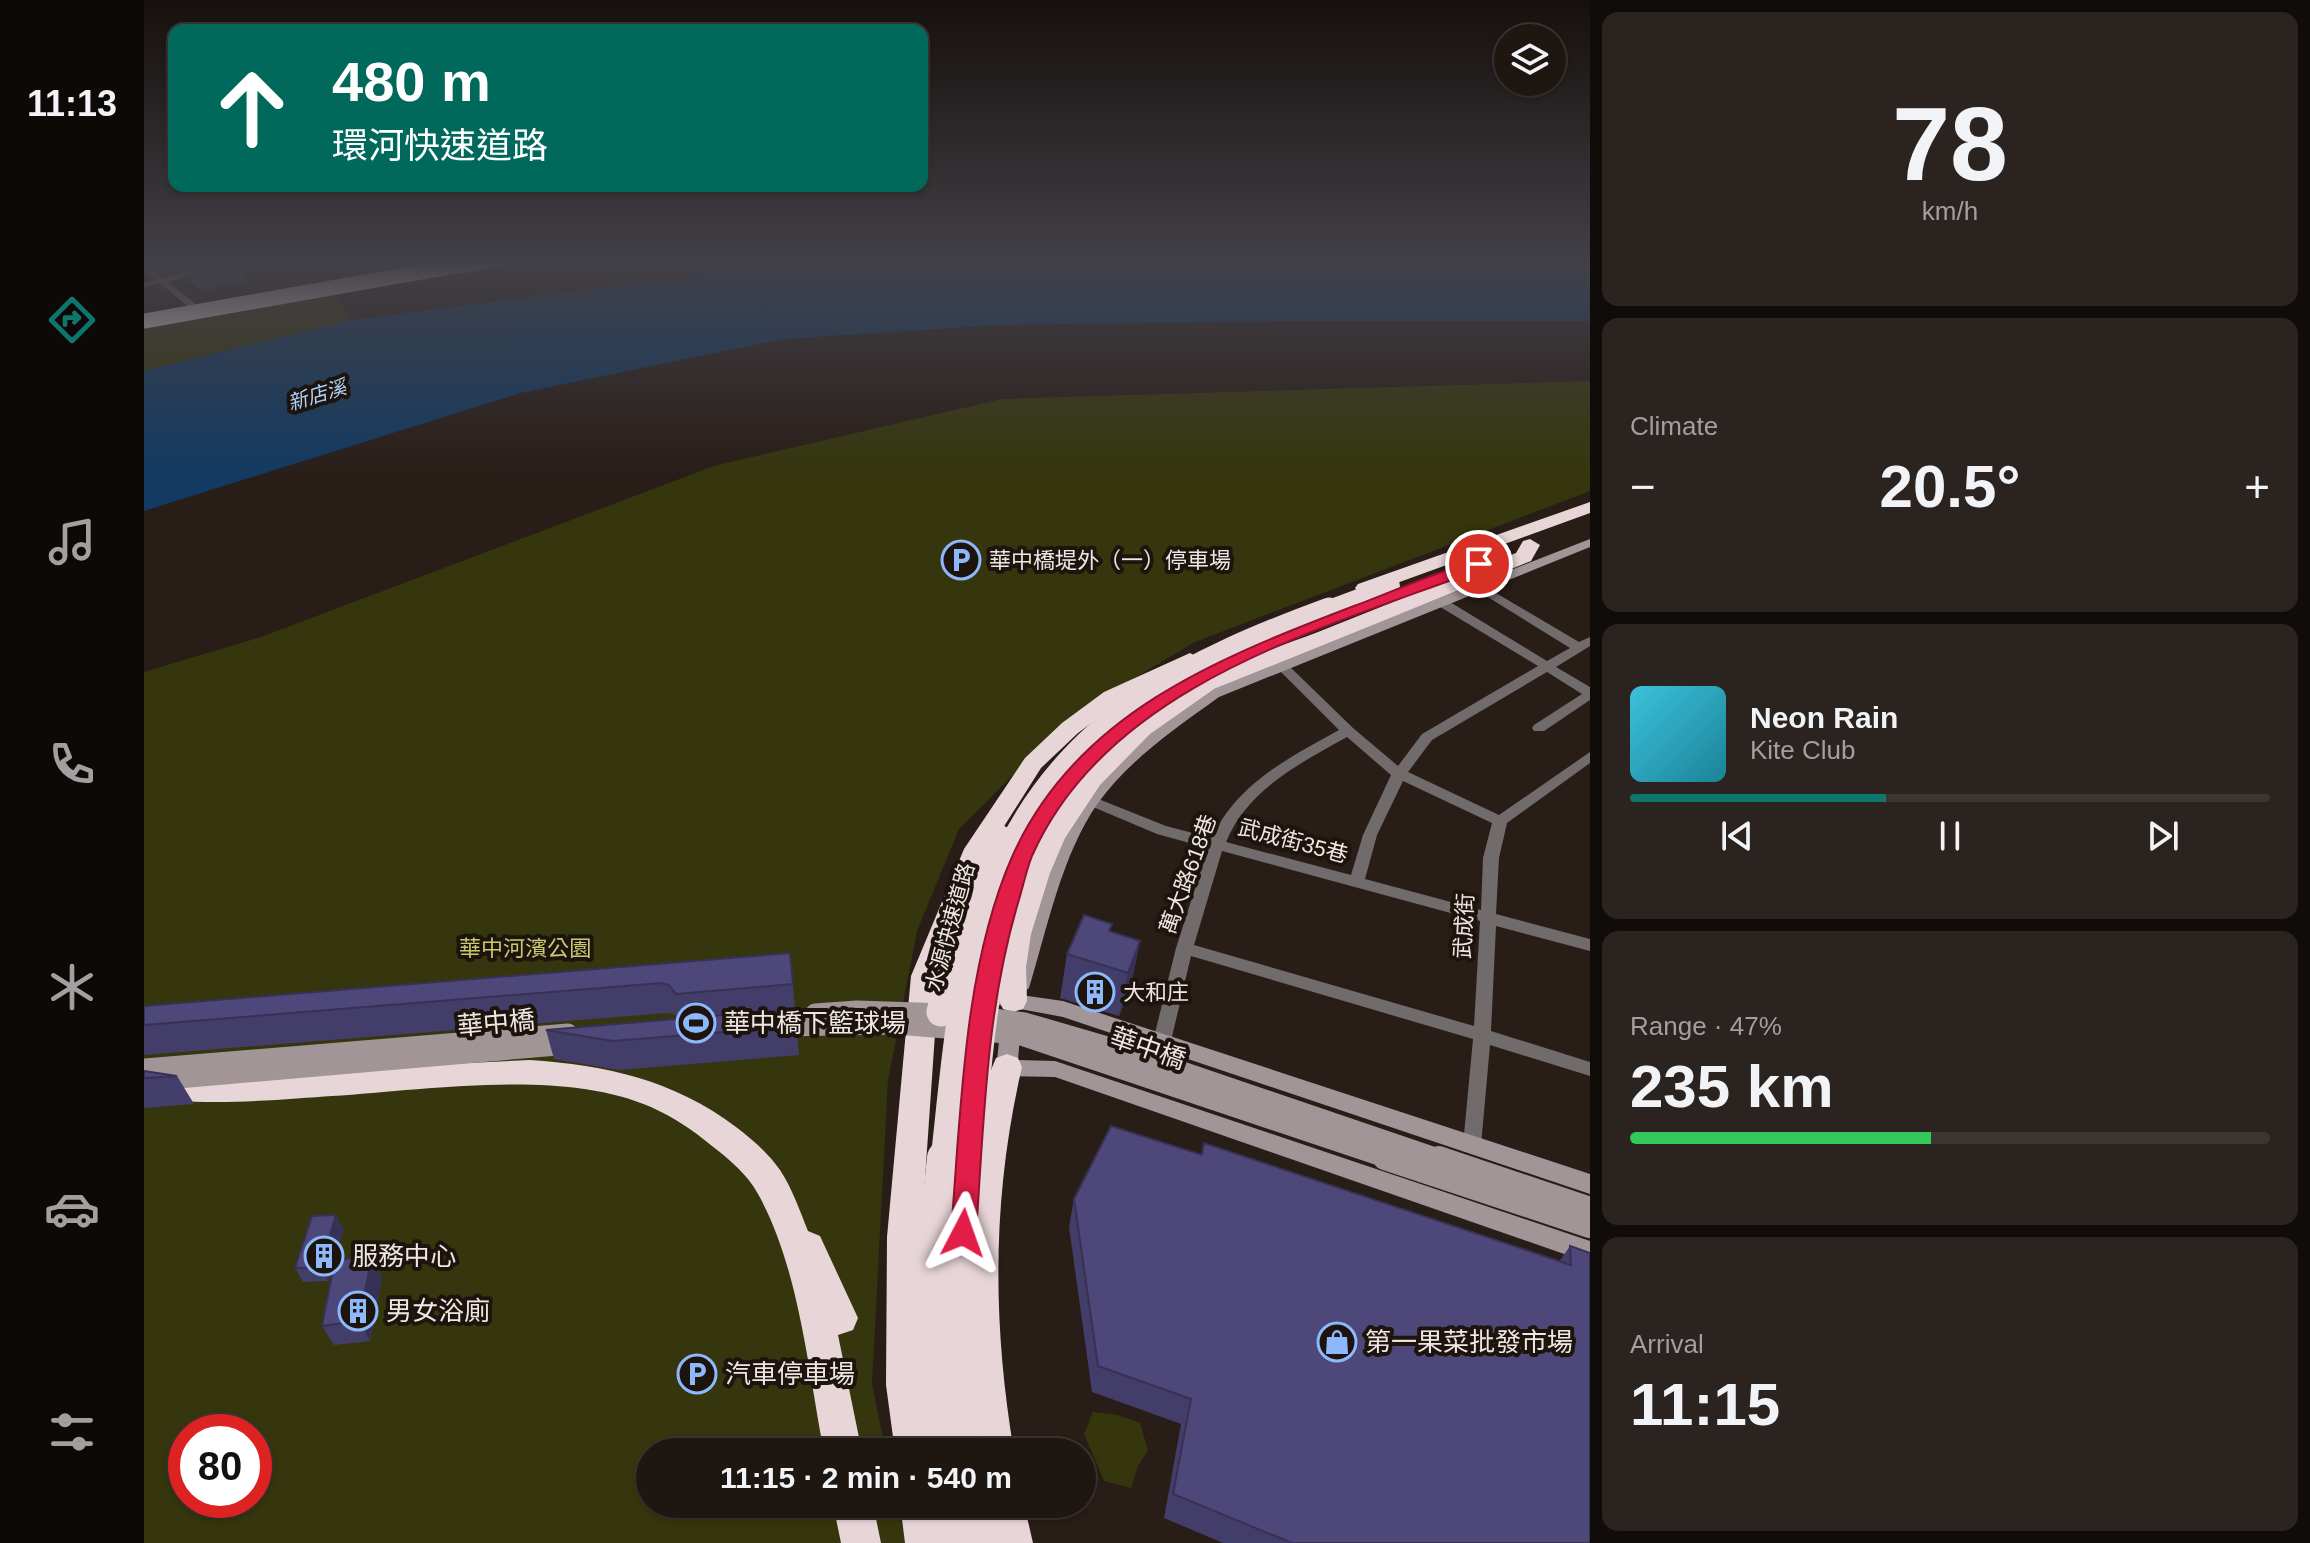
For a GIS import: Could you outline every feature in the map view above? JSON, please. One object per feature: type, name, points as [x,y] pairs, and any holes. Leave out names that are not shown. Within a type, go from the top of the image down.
[{"type":"highway","points":[[966,1438],[956,1322],[977,1054],[998,936],[1021,859],[1042,821],[1075,775],[1110,738],[1152,705],[1243,656],[1522,540],[1590,507]]},
{"type":"highway","points":[[912,1438],[905,1385],[904,1237],[925,976],[977,849],[1033,763],[1070,728],[1112,697],[1230,640],[1450,556],[1590,523]]},
{"type":"highway","points":[[1013,1001],[1009,980],[1015,942],[1040,863],[1077,793],[1122,744],[1161,712],[1206,684],[1524,557],[1522,540]]},
{"type":"highway","name":"水源快速道路","points":[[941,1438],[932,1335],[933,1269],[960,1021],[981,926],[1003,861],[1030,812],[1075,753],[1104,724],[1139,697],[1238,647],[1396,590]]},
{"type":"highway","points":[[941,1012],[965,914],[982,866],[1003,828],[1044,767],[1095,719],[1139,697]]},
{"type":"highway","points":[[992,1438],[984,1394],[979,1305],[980,1234],[989,1146],[1007,1067]]},
{"type":"highway","points":[[144,1083],[242,1089],[514,1073],[585,1075],[657,1094],[686,1107],[714,1125],[772,1187],[809,1248],[840,1318]]},
{"type":"highway","points":[[772,1187],[803,1273],[840,1438]]},
{"type":"highway","points":[[856,1518],[861,1543]]},
{"type":"highway","points":[[922,1518],[925,1543]]},
{"type":"highway","points":[[948,1518],[952,1543]]},
{"type":"highway","points":[[978,1518],[982,1543]]},
{"type":"highway","points":[[1007,1518],[1013,1543]]},
{"type":"main road","points":[[1007,1067],[1013,1001],[1022,982],[1057,866],[1091,801],[1129,758],[1214,694],[1590,543]]},
{"type":"main road","points":[[925,976],[957,981],[991,997],[1063,1009],[1590,1184]]},
{"type":"main road","points":[[1055,1069],[1031,1045],[1035,1018],[1063,1009]]},
{"type":"main road","name":"華中橋","points":[[1590,1209],[1118,1049],[1025,1022],[941,1012],[857,1010],[755,1023],[867,1021],[1018,1035],[1590,1226]]},
{"type":"main road","name":"華中橋","points":[[144,1068],[589,1037],[144,1083]]},
{"type":"main road","points":[[918,1065],[984,1071],[1007,1067],[1055,1069],[1590,1252]]},
{"type":"street","points":[[1479,587],[1585,644]]},
{"type":"street","points":[[1441,602],[1590,693],[1539,728]]},
{"type":"street","points":[[1357,881],[1370,835],[1399,774],[1427,737],[1585,644]]},
{"type":"street","points":[[1281,665],[1348,731],[1399,774],[1500,821],[1590,756]]},
{"type":"street","name":"萬大路618巷","points":[[1162,1041],[1184,948],[1217,844],[1234,812],[1255,791],[1308,753],[1348,731]]},
{"type":"street","name":"武成街35巷","points":[[1091,801],[1162,830],[1590,945]]},
{"type":"street","name":"武成街","points":[[1472,1145],[1482,1037],[1491,858],[1500,821]]},
{"type":"street","points":[[1184,948],[1399,1009],[1590,1069]]},
{"type":"green space","points":[[144,334],[295,334],[144,371]]},
{"type":"green space","name":"華中河濱公園","points":[[1590,381],[1590,491],[1195,642],[1074,714],[959,829],[917,931],[888,1080],[872,1384],[883,1438],[636,1438],[636,1518],[900,1518],[906,1543],[144,1543],[144,672],[261,637],[714,466],[1002,399]]},
{"type":"green space","points":[[1093,1412],[1118,1415],[1140,1423],[1148,1450],[1138,1466],[1131,1488],[1104,1481],[1096,1462],[1096,1438],[1086,1438],[1084,1434]]},
{"type":"water","name":"新店溪","points":[[295,334],[861,334],[784,339],[520,393],[144,511],[144,371]]},
{"type":"building","points":[[1084,915],[1112,924],[1109,931],[1140,941],[1128,973],[1067,954]]},
{"type":"building","points":[[790,953],[793,984],[676,994],[669,985],[662,983],[144,1025],[144,1006]]},
{"type":"building","points":[[795,1009],[797,1026],[613,1041],[546,1030]]},
{"type":"building","points":[[144,1071],[177,1076],[144,1078]]},
{"type":"building","name":"第一果菜批發市場","points":[[1111,1126],[1202,1155],[1204,1143],[1571,1265],[1570,1246],[1590,1253],[1590,1543],[1292,1543],[1173,1494],[1191,1399],[1098,1366],[1074,1199]]},
{"type":"building","points":[[336,1215],[320,1268],[295,1268],[312,1216]]},
{"type":"building","points":[[372,1256],[359,1321],[322,1326],[335,1260]]},
{"type":"place","name":"華中橋堤外（一）停車場","points":[[961,560]]},
{"type":"place","name":"大和庄","points":[[1095,992]]},
{"type":"place","name":"華中橋下籃球場","points":[[696,1023]]},
{"type":"place","name":"服務中心","points":[[324,1256]]},
{"type":"place","name":"男女浴廁","points":[[358,1311]]},
{"type":"place","name":"第一果菜批發市場","points":[[1337,1342]]},
{"type":"place","name":"汽車停車場","points":[[697,1374]]},
{"type":"route","points":[[963,1233],[980,1022],[998,936],[1021,859],[1056,799],[1110,738],[1152,705],[1194,680],[1296,634],[1479,564]]}]
